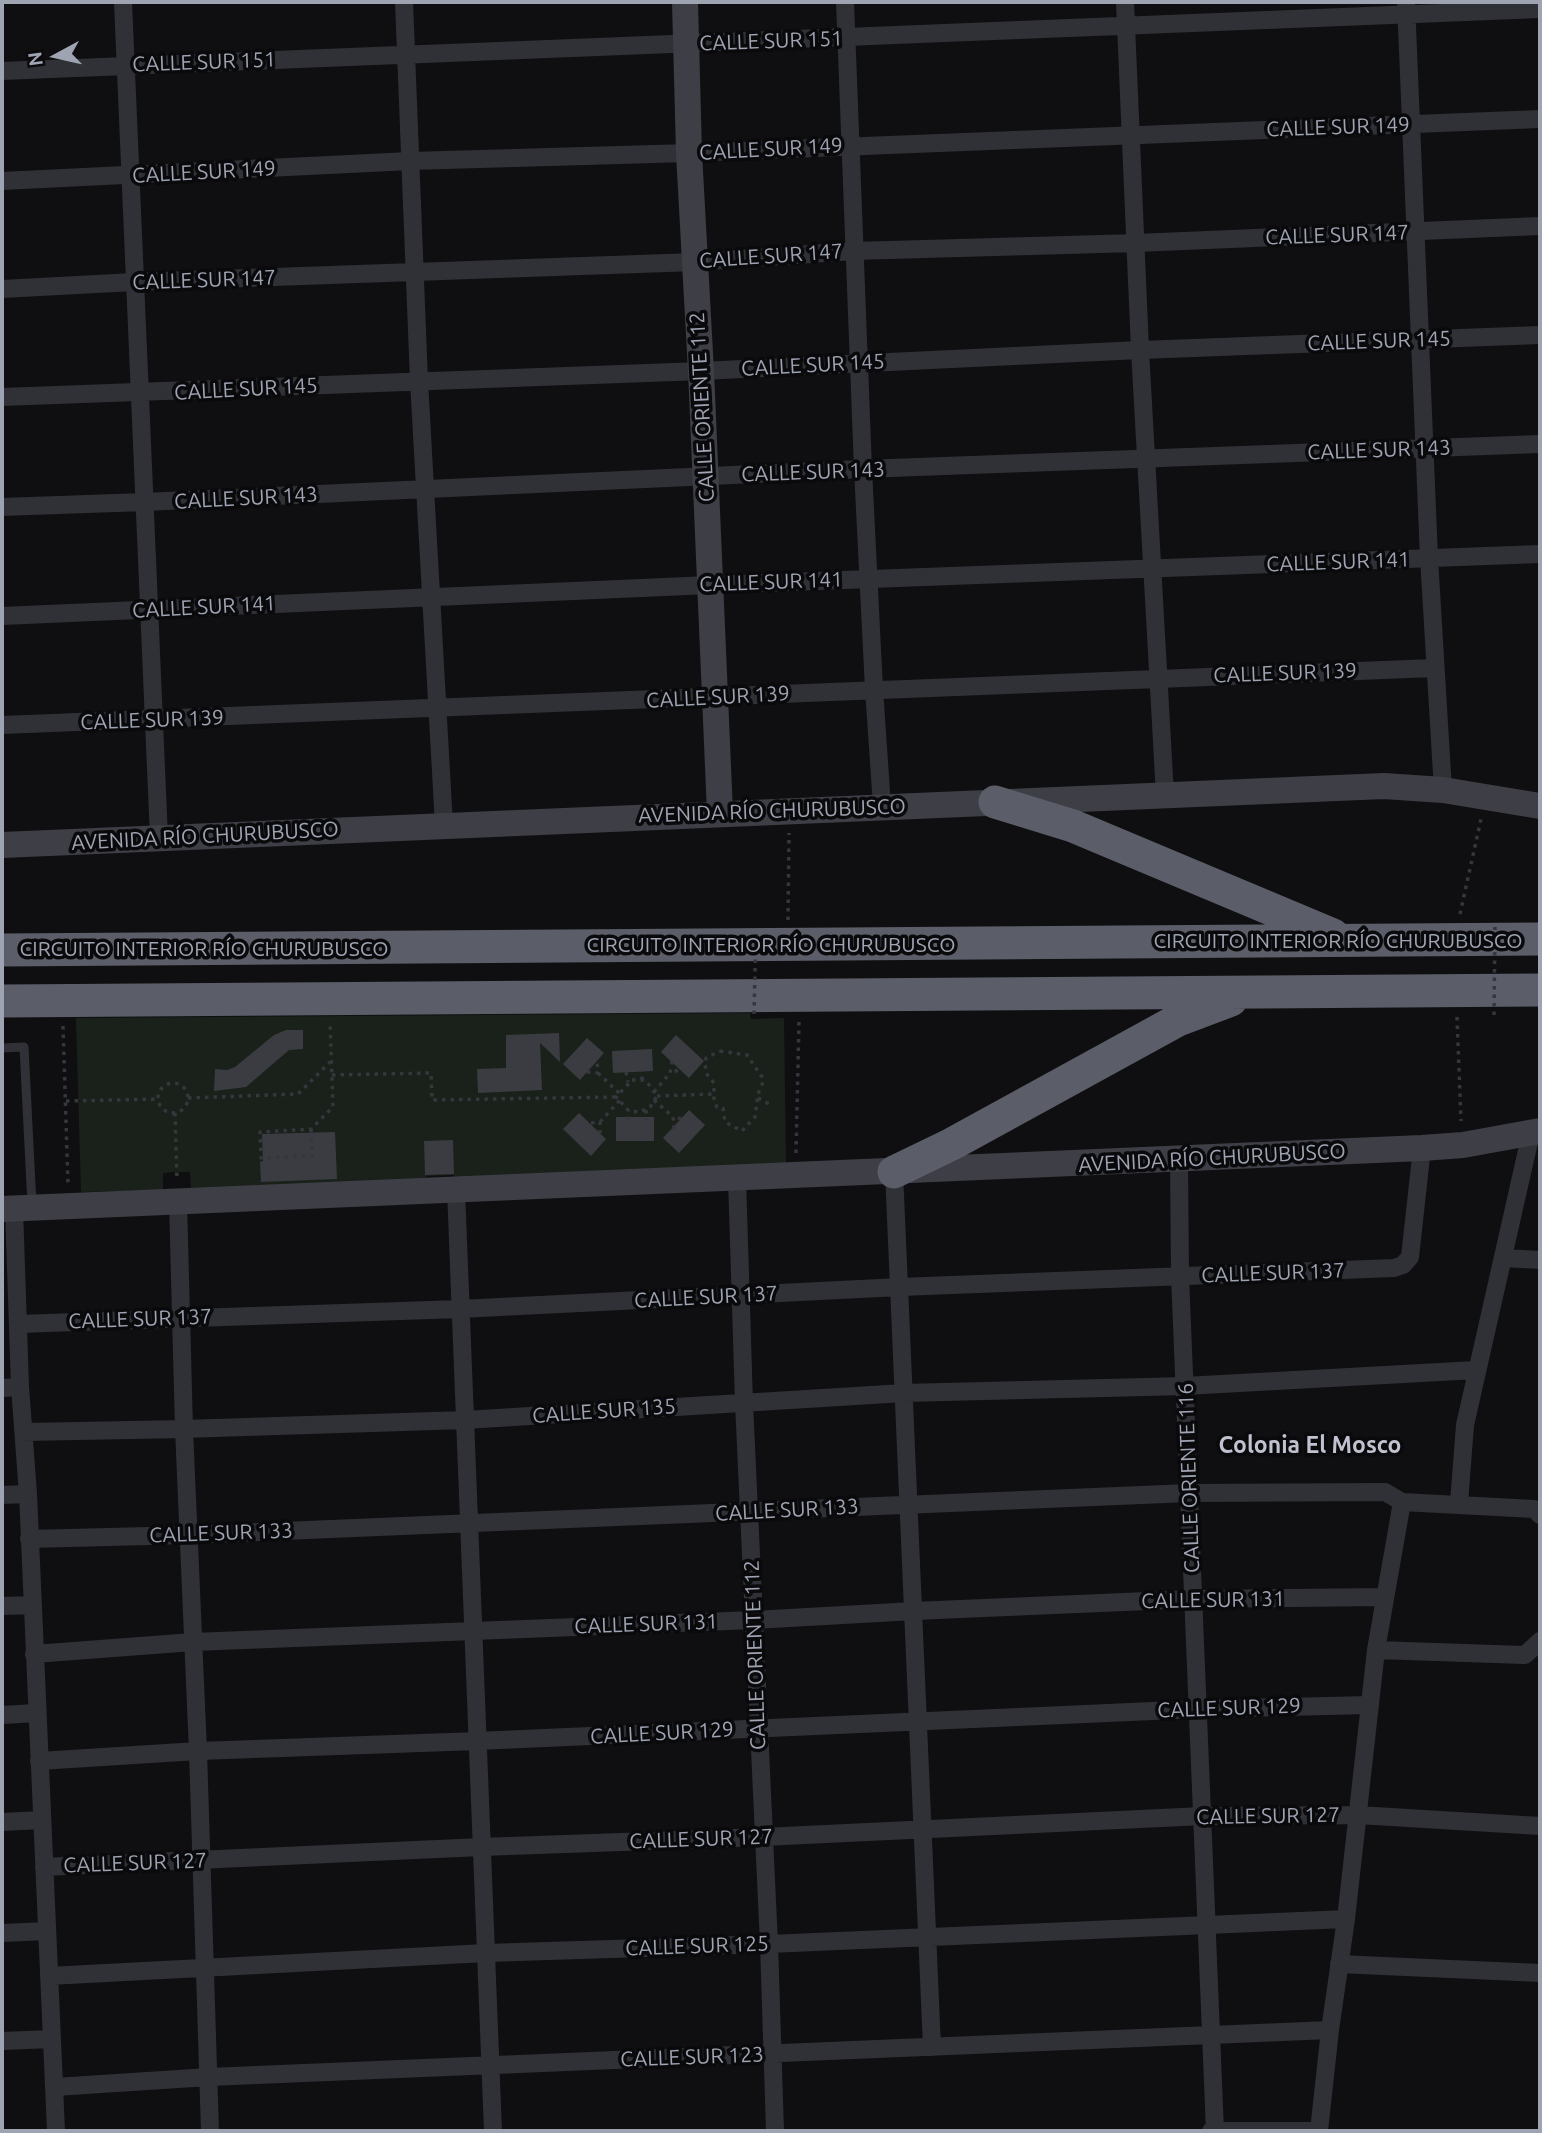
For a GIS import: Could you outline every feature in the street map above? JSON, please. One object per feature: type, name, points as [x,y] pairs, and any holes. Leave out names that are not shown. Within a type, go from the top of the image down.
[{"type":"highway","points":[[995,802],[1073,826],[1345,940]]},
{"type":"highway","name":"CIRCUITO INTERIOR RÍO CHURUBUSCO","points":[[2,950],[1540,939]]},
{"type":"highway","points":[[2,1001],[1540,990]]},
{"type":"highway","points":[[894,1172],[952,1144],[1178,1020],[1256,992]]},
{"type":"main road","name":"CALLE ORIENTE 112","points":[[685,2],[689,153],[720,813]]},
{"type":"main road","name":"AVENIDA RÍO CHURUBUSCO","points":[[2,845],[1384,786],[1443,790],[1538,804]]},
{"type":"main road","name":"AVENIDA RÍO CHURUBUSCO","points":[[16,1208],[1422,1148],[1536,1132]]},
{"type":"street","points":[[123,2],[159,838]]},
{"type":"street","points":[[404,2],[424,490],[444,825]]},
{"type":"street","points":[[845,2],[863,469],[882,806]]},
{"type":"street","points":[[1125,2],[1140,350],[1165,795]]},
{"type":"street","points":[[1406,8],[1434,668],[1443,790]]},
{"type":"street","name":"CALLE SUR 151","points":[[2,71],[846,38],[1406,8],[1540,9]]},
{"type":"street","name":"CALLE SUR 149","points":[[2,181],[410,162],[1540,119]]},
{"type":"street","name":"CALLE SUR 147","points":[[2,289],[695,261],[855,251],[1136,243],[1540,226]]},
{"type":"street","name":"CALLE SUR 145","points":[[2,397],[701,371],[860,362],[1540,335]]},
{"type":"street","name":"CALLE SUR 143","points":[[2,507],[863,469],[1540,443]]},
{"type":"street","name":"CALLE SUR 141","points":[[2,616],[710,585],[1540,554]]},
{"type":"street","name":"CALLE SUR 139","points":[[2,725],[1434,668]]},
{"type":"street","points":[[1459,1503],[1465,1425],[1476,1370],[1536,1132]]},
{"type":"street","name":"CALLE SUR 137","points":[[18,1324],[460,1310],[900,1287],[1394,1268],[1404,1265],[1410,1257],[1422,1148]]},
{"type":"street","name":"CALLE ORIENTE 116","points":[[1179,1159],[1180,1276],[1214,2131]]},
{"type":"street","points":[[894,1172],[932,2047]]},
{"type":"street","name":"CALLE ORIENTE 112","points":[[737,1178],[775,2131]]},
{"type":"street","points":[[456,1190],[493,2131]]},
{"type":"street","points":[[178,1202],[210,2131]]},
{"type":"street","points":[[16,1208],[9,1280],[18,1324],[28,1494],[56,2131]]},
{"type":"street","points":[[1504,1258],[1540,1260]]},
{"type":"street","name":"CALLE SUR 135","points":[[24,1432],[464,1420],[904,1394],[1185,1386],[1476,1370]]},
{"type":"street","points":[[2,1388],[20,1387]]},
{"type":"street","name":"CALLE SUR 133","points":[[29,1539],[188,1535],[1189,1493],[1385,1492],[1402,1502],[1534,1509],[1540,1515]]},
{"type":"street","points":[[2,1495],[28,1494]]},
{"type":"street","points":[[1319,2131],[1376,1650],[1402,1502]]},
{"type":"street","name":"CALLE SUR 131","points":[[34,1654],[193,1642],[1194,1599],[1385,1597]]},
{"type":"street","points":[[2,1606],[33,1605]]},
{"type":"street","points":[[1376,1650],[1525,1655],[1540,1642]]},
{"type":"street","name":"CALLE SUR 129","points":[[38,1761],[198,1751],[1198,1709],[1370,1705]]},
{"type":"street","points":[[2,1715],[36,1713]]},
{"type":"street","name":"CALLE SUR 127","points":[[44,1867],[1203,1816],[1358,1815],[1540,1826]]},
{"type":"street","points":[[2,1822],[41,1820]]},
{"type":"street","name":"CALLE SUR 125","points":[[49,1976],[486,1954],[1346,1919]]},
{"type":"street","points":[[2,1933],[47,1931]]},
{"type":"street","points":[[1339,1964],[1540,1973]]},
{"type":"street","name":"CALLE SUR 123","points":[[55,2087],[209,2077],[1330,2030]]},
{"type":"street","points":[[2,2041],[51,2039]]},
{"type":"street","points":[[1214,2131],[1313,2131]]},
{"type":"lane","points":[[2,1048],[24,1047],[16,1208]]},
{"type":"path","points":[[1460,914],[1486,797]]},
{"type":"path","points":[[788,920],[789,810]]},
{"type":"path","points":[[1494,1015],[1495,927]]},
{"type":"path","points":[[754,1014],[756,933],[767,933]]},
{"type":"path","points":[[796,1176],[799,1013]]},
{"type":"path","points":[[1457,1014],[1462,1144]]},
{"type":"path","points":[[311,1129],[312,1156],[261,1158],[260,1132],[311,1129],[333,1107],[330,1020]]},
{"type":"path","points":[[63,1026],[69,1206]]},
{"type":"path","points":[[720,1051],[747,1055],[762,1077],[758,1097],[755,1117],[742,1131],[725,1122],[723,1108],[715,1104],[714,1083],[706,1073],[706,1058],[720,1051]]},
{"type":"path","points":[[188,1098],[298,1094],[331,1060]]},
{"type":"path","points":[[646,1120],[646,1111],[670,1073],[672,1060]]},
{"type":"path","points":[[597,1061],[598,1073],[629,1111],[646,1111]]},
{"type":"path","points":[[670,1073],[682,1069]]},
{"type":"path","points":[[642,1071],[642,1080],[673,1117],[674,1129]]},
{"type":"path","points":[[587,1072],[598,1073]]},
{"type":"path","points":[[626,1072],[628,1082]]},
{"type":"path","points":[[332,1075],[431,1073],[432,1100],[618,1096]]},
{"type":"path","points":[[600,1133],[600,1122],[628,1082],[642,1080]]},
{"type":"path","points":[[173,1084],[183,1087],[188,1098],[184,1109],[175,1113],[165,1111],[159,1099],[161,1090],[173,1084]]},
{"type":"path","points":[[655,1096],[713,1094]]},
{"type":"path","points":[[758,1097],[771,1105]]},
{"type":"path","points":[[65,1101],[159,1099]]},
{"type":"path","points":[[628,1120],[629,1111]]},
{"type":"path","points":[[175,1113],[176,1172]]},
{"type":"path","points":[[673,1117],[683,1119]]},
{"type":"path","points":[[591,1123],[600,1122]]},
{"type":"shaded area","points":[[750,1013],[751,1019],[784,1018],[786,1164],[454,1178],[454,1175],[426,1176],[425,1179],[191,1189],[190,1172],[176,1172],[163,1173],[163,1190],[81,1192],[76,1018]]},
{"type":"building","points":[[286,1030],[303,1030],[303,1049],[289,1050],[246,1087],[214,1091],[215,1069],[227,1070],[235,1067],[274,1035]]},
{"type":"building","points":[[559,1033],[560,1062],[540,1043],[542,1090],[478,1093],[477,1069],[506,1068],[506,1035]]},
{"type":"building","points":[[676,1035],[704,1061],[689,1078],[661,1052]]},
{"type":"building","points":[[587,1038],[604,1053],[580,1080],[563,1064]]},
{"type":"building","points":[[652,1049],[653,1071],[613,1073],[612,1051]]},
{"type":"building","points":[[689,1110],[705,1125],[679,1153],[663,1138]]},
{"type":"building","points":[[579,1113],[606,1139],[591,1156],[563,1129]]},
{"type":"building","points":[[616,1117],[654,1117],[654,1141],[616,1141]]},
{"type":"building","points":[[335,1132],[337,1179],[261,1182],[262,1134]]},
{"type":"building","points":[[453,1140],[454,1174],[425,1175],[424,1141]]},
{"type":"district","name":"Colonia El Mosco","points":[[1310,1445]]}]
